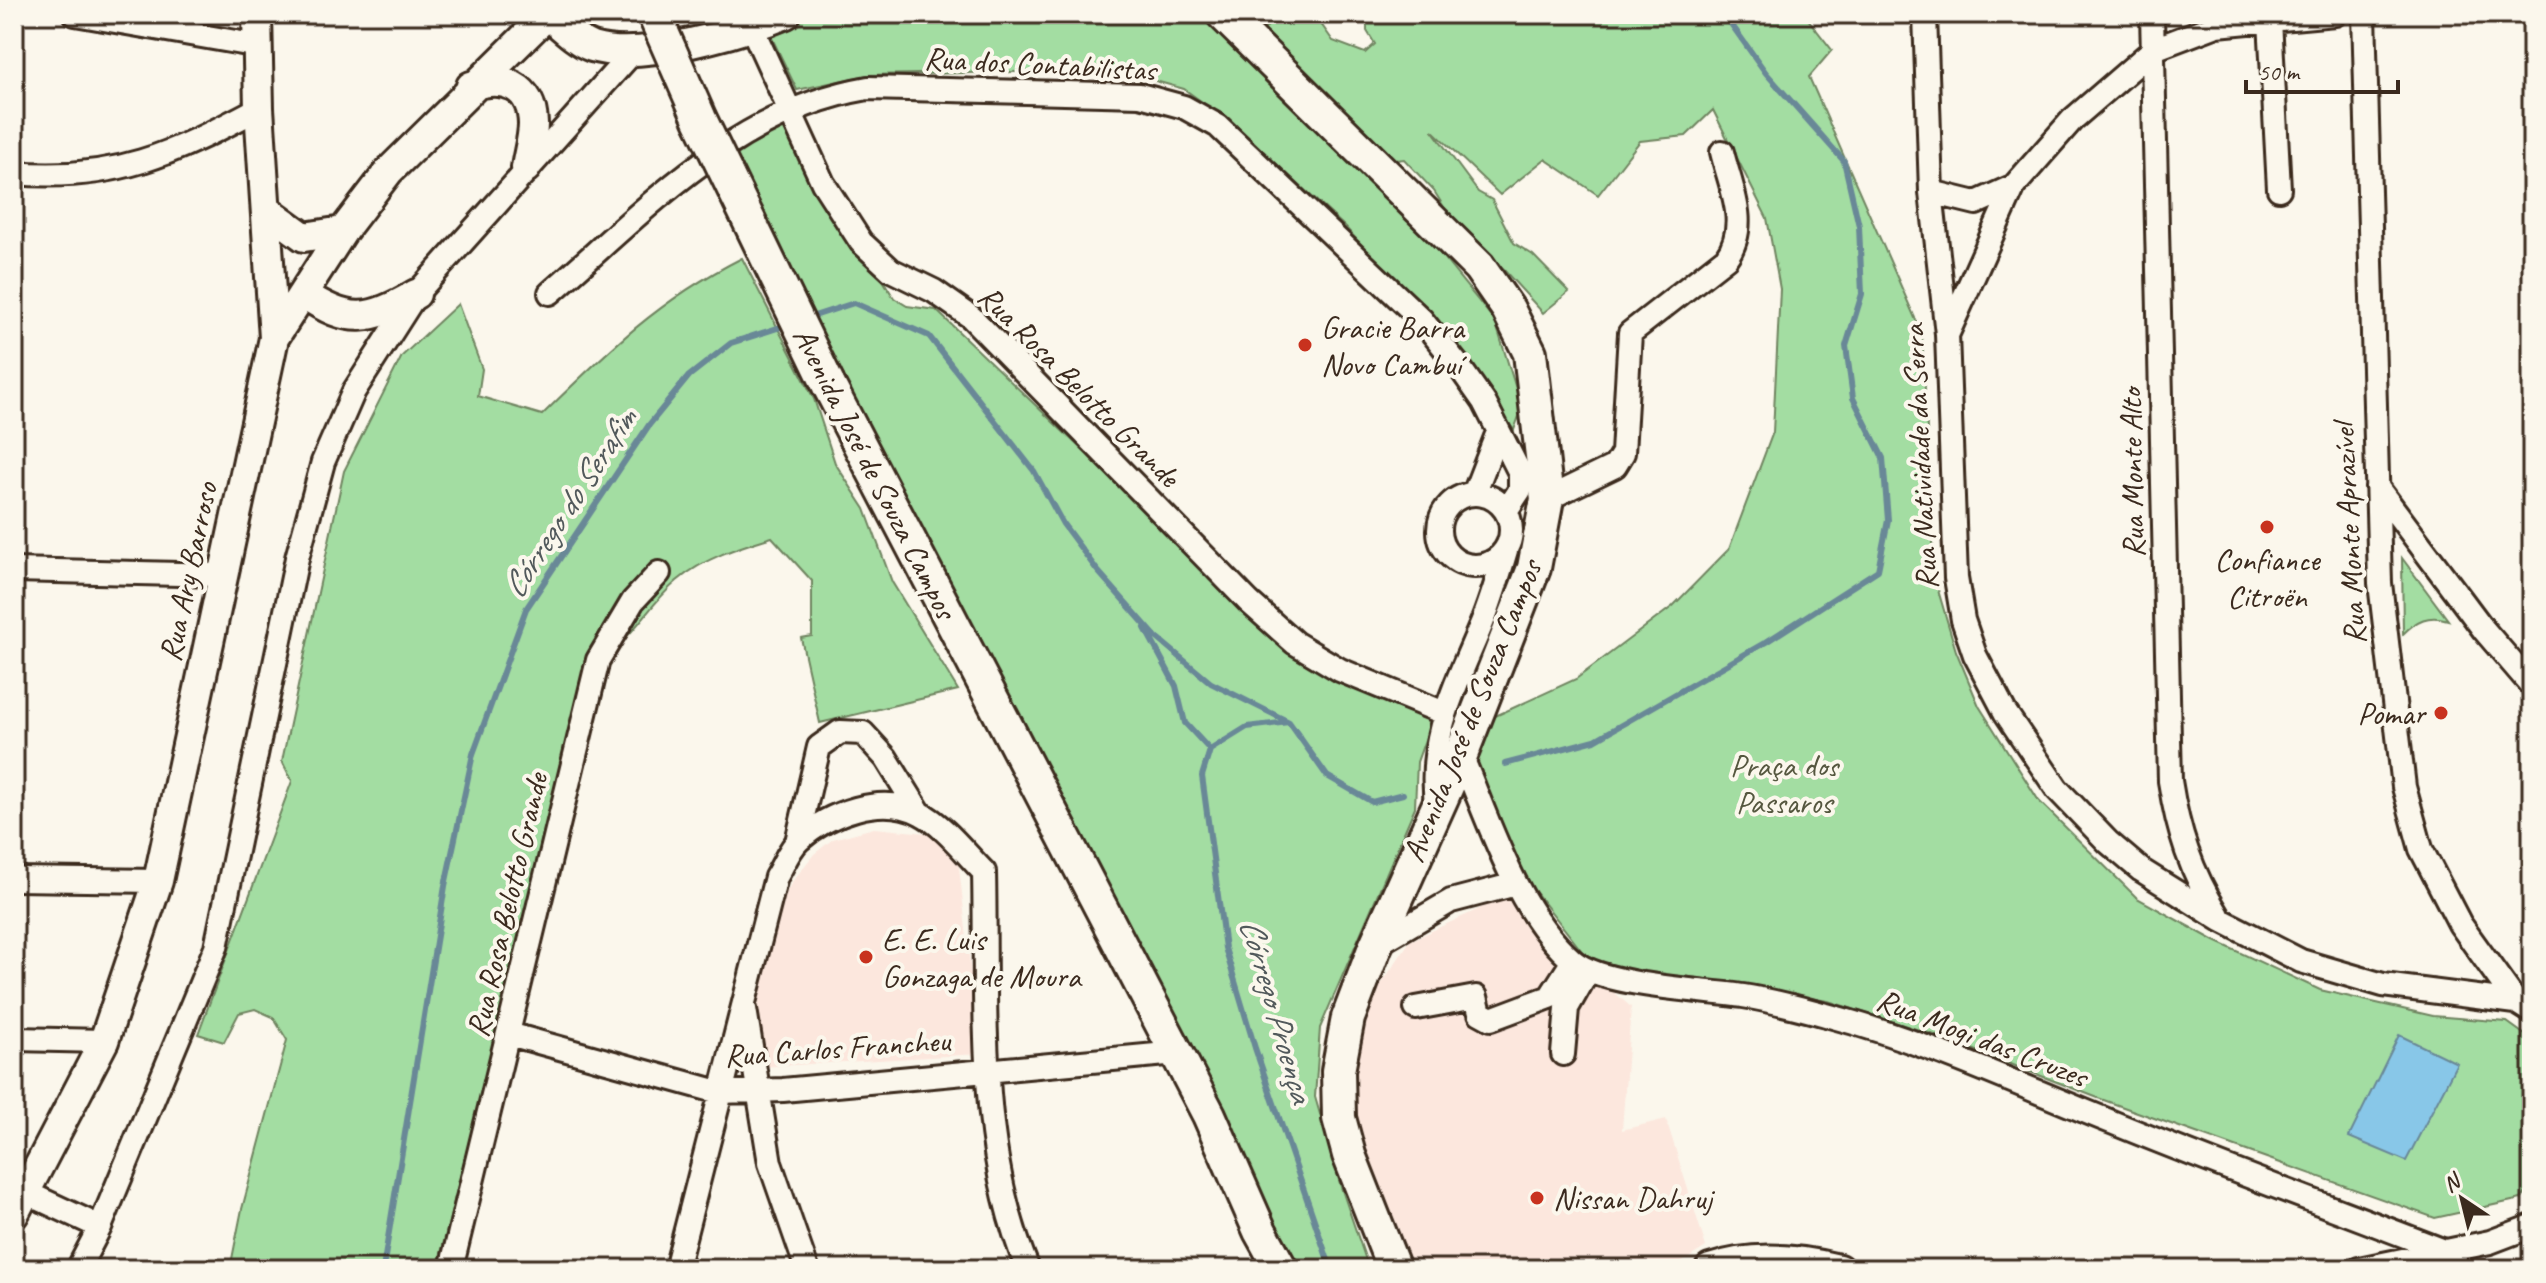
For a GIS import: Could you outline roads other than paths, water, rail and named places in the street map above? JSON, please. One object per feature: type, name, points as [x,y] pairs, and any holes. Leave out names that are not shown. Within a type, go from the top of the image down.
[{"type":"highway","name":"Avenida José de Souza Campos","points":[[654,14],[700,119],[828,384],[1177,1053],[1260,1231],[1281,1269]]},
{"type":"highway","name":"Avenida José de Souza Campos","points":[[1223,14],[1479,267],[1508,309],[1530,353],[1547,499],[1534,568],[1461,755],[1375,947],[1348,1018],[1338,1071],[1339,1118],[1349,1155],[1394,1269]]},
{"type":"highway","points":[[1260,1231],[1271,1269]]},
{"type":"main road","points":[[257,14],[259,108],[274,338]]},
{"type":"main road","points":[[548,14],[590,47],[632,53],[752,28],[786,14]]},
{"type":"main road","name":"Rua Ary Barroso","points":[[20,1203],[104,1041],[158,881],[274,338],[343,231],[389,171],[471,86],[548,14]]},
{"type":"main road","points":[[471,86],[493,78],[511,83],[530,104],[533,124],[526,168]]},
{"type":"main road","points":[[267,210],[304,237],[343,231]]},
{"type":"main road","points":[[304,294],[325,308],[356,319],[386,312],[416,294]]},
{"type":"main road","points":[[1710,1269],[1745,1259],[1781,1260],[1839,1269]]},
{"type":"street","points":[[75,14],[259,46]]},
{"type":"street","name":"Rua Natividade da Serra","points":[[1925,14],[1931,192],[1947,334],[1952,521],[1963,620],[1975,655],[2005,712],[2057,789],[2141,870],[2221,920]]},
{"type":"street","name":"Rua Monte Alto","points":[[2152,14],[2170,781],[2185,852],[2197,882],[2221,920]]},
{"type":"street","points":[[1947,334],[2014,186],[2072,120],[2154,49],[2217,25],[2335,14]]},
{"type":"street","name":"Rua Monte Aprazível","points":[[2364,14],[2380,583],[2404,787],[2421,849],[2460,924],[2524,1007]]},
{"type":"street","points":[[2270,20],[2279,189]]},
{"type":"street","name":"Rua Rosa Belotto Grande","points":[[752,28],[823,183],[861,242],[891,270],[934,291],[971,317],[1249,602],[1295,643],[1340,670],[1444,713]]},
{"type":"street","points":[[78,1269],[100,1227],[216,947],[297,558],[323,462],[354,391],[416,294],[632,53]]},
{"type":"street","name":"Rua dos Contabilistas","points":[[550,293],[719,148],[831,95],[868,88],[1140,95],[1184,107],[1218,126],[1422,320],[1484,402],[1520,473],[1520,490],[1506,511],[1511,535],[1507,547]]},
{"type":"street","points":[[14,173],[55,177],[108,172],[162,156],[259,108]]},
{"type":"street","points":[[1547,499],[1615,466],[1623,453],[1630,333],[1726,258],[1736,244],[1740,227],[1722,152]]},
{"type":"street","points":[[1931,192],[1976,203],[2014,186]]},
{"type":"street","points":[[1939,260],[1965,266],[1980,265]]},
{"type":"street","points":[[1474,494],[1503,439],[1535,402]]},
{"type":"street","points":[[2377,487],[2484,630],[2532,686]]},
{"type":"street","points":[[1506,511],[1487,495],[1457,498],[1448,506],[1439,528],[1441,540],[1453,558],[1464,564],[1484,565],[1495,560],[1507,547]]},
{"type":"street","points":[[1437,810],[1431,777],[1444,713],[1485,615],[1507,547]]},
{"type":"street","points":[[1484,565],[1485,615]]},
{"type":"street","points":[[14,570],[221,575]]},
{"type":"street","name":"Rua Rosa Belotto Grande","points":[[451,1269],[598,660],[633,601],[659,573]]},
{"type":"street","points":[[676,1269],[776,877],[797,842],[819,747],[840,732],[863,733],[886,758],[920,813],[984,872],[989,1068],[1005,1205],[1028,1269]]},
{"type":"street","points":[[1461,755],[1516,884],[1553,938],[1581,966],[1559,1003],[1563,1054]]},
{"type":"street","points":[[797,842],[854,808],[888,804],[920,813]]},
{"type":"street","points":[[14,879],[158,881]]},
{"type":"street","points":[[1375,947],[1397,930],[1451,901],[1516,884]]},
{"type":"street","points":[[2221,920],[2301,961],[2383,985],[2524,1007]]},
{"type":"street","name":"Rua Mogi das Cruzes","points":[[1581,966],[1672,987],[1746,997],[1825,1015],[1939,1049],[2113,1123],[2447,1252]]},
{"type":"street","points":[[1416,1008],[1476,997],[1480,1013],[1491,1019],[1559,1003]]},
{"type":"street","points":[[744,1000],[770,1163],[807,1269]]},
{"type":"street","name":"Rua Carlos Francheu","points":[[509,1034],[719,1092],[1177,1053]]},
{"type":"street","points":[[14,1039],[104,1041]]},
{"type":"street","points":[[20,1203],[100,1227]]},
{"type":"street","points":[[2359,1269],[2490,1242],[2532,1226]]},
{"type":"water","points":[[2399,1035],[2457,1063],[2406,1161],[2349,1137]]},
{"type":"waterway","points":[[1505,764],[1595,740],[1766,642],[1878,570],[1888,520],[1883,458],[1853,398],[1846,346],[1862,294],[1859,226],[1844,161],[1766,73],[1724,14]]},
{"type":"waterway","name":"Córrego do Serafim","points":[[808,318],[854,303],[929,336],[1034,471],[1063,524],[1097,570],[1156,637],[1211,683],[1289,722],[1327,776],[1372,802],[1403,794]]},
{"type":"waterway","name":"Córrego do Serafim","points":[[383,1269],[445,886],[473,754],[526,609],[649,425],[689,376],[731,343],[790,324]]},
{"type":"waterway","name":"Córrego do Serafim","points":[[1145,628],[1176,686],[1185,723],[1210,750]]},
{"type":"waterway","name":"Córrego Proença","points":[[1289,722],[1247,727],[1210,750],[1202,776],[1225,948],[1255,1048],[1331,1269]]},
{"type":"place","name":"Gracie Barra Novo Cambuí","points":[[1305,345]]},
{"type":"place","name":"Confiance Citroën","points":[[2267,527]]},
{"type":"place","name":"Pomar","points":[[2441,713]]},
{"type":"place","name":"E. E. Luis Gonzaga de Moura","points":[[866,957]]},
{"type":"place","name":"Nissan Dahruj","points":[[1537,1198]]},
{"type":"park label","name":"Praça dos Passaros","points":[[1784,784]]}]
